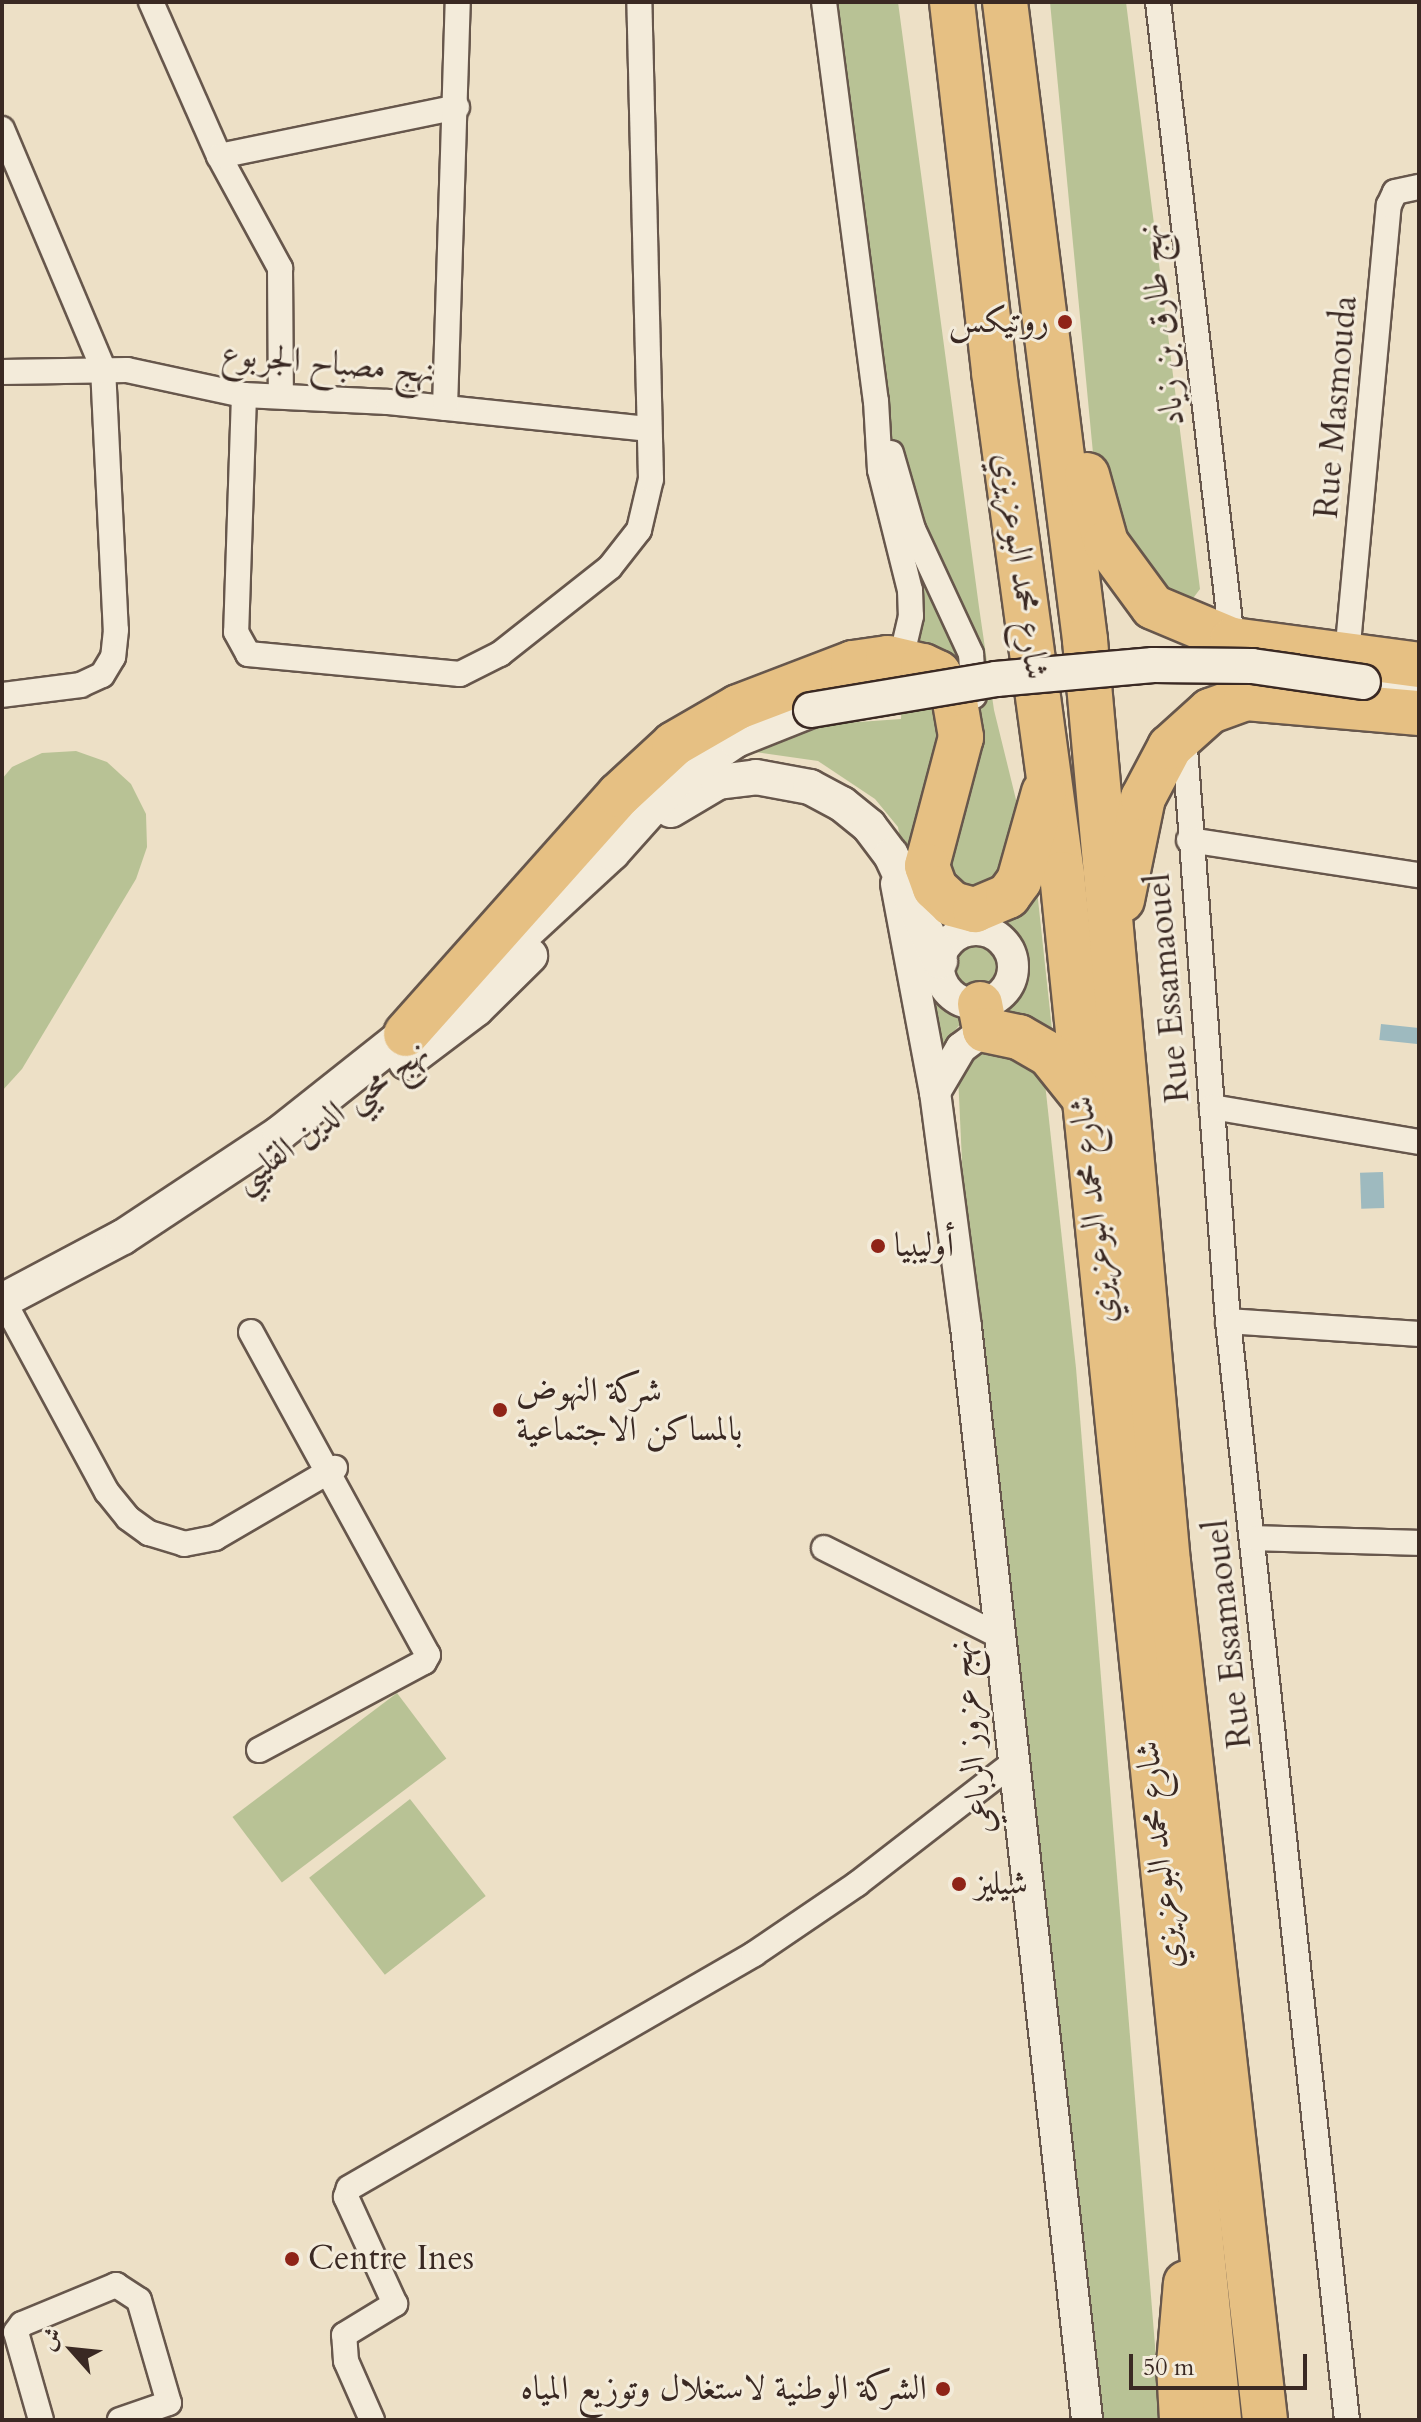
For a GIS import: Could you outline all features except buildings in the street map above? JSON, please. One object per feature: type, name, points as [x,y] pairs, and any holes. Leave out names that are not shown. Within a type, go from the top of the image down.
[{"type":"highway","points":[[936,2],[946,63],[966,129]]},
{"type":"highway","name":"شارع محمد البوعزيزي","points":[[952,2],[1050,770],[1219,2420]]},
{"type":"highway","name":"شارع محمد البوعزيزي","points":[[1005,2],[1085,640],[1111,969],[1168,1562],[1265,2420]]},
{"type":"highway","points":[[1038,270],[1067,345],[1091,498],[1106,543],[1153,607],[1232,640],[1355,668],[1419,665]]},
{"type":"highway","points":[[406,1034],[619,795],[674,744],[738,707],[853,663],[901,659],[938,673],[959,709],[961,737],[927,866],[942,897],[976,920],[1019,881],[1050,770]]},
{"type":"highway","points":[[1111,969],[1134,831],[1156,770],[1184,730],[1210,711],[1246,698],[1419,713]]},
{"type":"highway","points":[[962,995],[1019,1037],[1042,1049],[1081,1094]]},
{"type":"highway","points":[[1182,2420],[1181,2317],[1198,2226]]},
{"type":"main road","name":"نهج محيي الدين القليبي","points":[[4,1309],[215,1200],[476,1009],[548,937],[612,853],[677,780],[736,740],[811,710],[996,679],[1153,665],[1355,668],[1419,689]]},
{"type":"main road","points":[[548,937],[675,805],[718,782],[756,777],[810,787],[851,811],[891,855],[962,995]]},
{"type":"main road","name":"نهج محيي الدين القليبي","points":[[4,1309],[123,1237],[280,1133],[503,955],[612,853]]},
{"type":"street","points":[[151,2],[219,156],[280,268],[281,396]]},
{"type":"street","points":[[445,408],[458,2]]},
{"type":"street","points":[[244,395],[239,646],[261,658],[427,674],[460,674],[477,667],[610,567],[639,530],[648,508],[639,2]]},
{"type":"street","points":[[824,2],[876,401],[880,470],[910,590],[911,616],[901,659]]},
{"type":"street","name":"نهج طارق بن زياد","points":[[1158,2],[1232,640]]},
{"type":"street","points":[[219,156],[457,107]]},
{"type":"street","points":[[2,129],[103,368],[116,630],[113,657],[102,675],[81,685],[2,695]]},
{"type":"street","name":"Rue Masmouda","points":[[1355,668],[1389,205],[1395,192],[1419,187]]},
{"type":"street","name":"نهج مصباح الجربوع","points":[[2,372],[103,368],[244,395],[445,408],[648,429]]},
{"type":"street","points":[[876,401],[913,529],[971,654],[974,697],[961,737]]},
{"type":"street","name":"Rue Essamaouel","points":[[1184,730],[1189,840],[1228,1321],[1254,1538],[1347,2420]]},
{"type":"street","points":[[1134,831],[1147,817],[1158,817],[1175,824],[1189,840],[1419,875]]},
{"type":"street","name":"نهج عزوز الرباعي","points":[[891,855],[933,1081],[1087,2420]]},
{"type":"street","points":[[933,1081],[961,1048],[962,995],[949,942],[976,920],[1005,943],[1014,971],[1006,990],[962,995]]},
{"type":"street","name":"نهج عزوز الرباعي","points":[[933,1081],[962,995]]},
{"type":"street","points":[[1212,1107],[1419,1142]]},
{"type":"street","points":[[4,1309],[107,1492],[149,1533],[184,1544],[215,1538],[331,1470]]},
{"type":"street","points":[[1228,1321],[1419,1334]]},
{"type":"street","points":[[251,1332],[331,1470],[428,1655],[424,1662],[259,1750]]},
{"type":"street","points":[[1254,1538],[1419,1543]]},
{"type":"street","points":[[824,1548],[998,1635]]},
{"type":"street","points":[[372,2420],[346,2361],[344,2335],[395,2304],[346,2197],[349,2188],[754,1954],[857,1884],[1013,1763]]},
{"type":"street","points":[[41,2420],[16,2332],[22,2324],[116,2285],[139,2300],[169,2403],[120,2420]]},
{"type":"green space","points":[[831,2],[898,2],[994,710],[1036,881],[1054,1048],[962,1022],[937,1052],[898,827],[875,799],[818,761],[755,752],[764,742],[830,724],[901,719],[907,589]]},
{"type":"green space","points":[[1050,2],[1126,2],[1200,589],[1188,605],[1141,576],[1109,531],[1093,453]]},
{"type":"green space","points":[[76,751],[107,762],[131,784],[146,814],[147,847],[136,879],[22,1069],[2,1091],[2,779],[12,767],[42,753]]},
{"type":"green space","points":[[988,1040],[1044,1074],[1076,1368],[1161,2420],[1102,2420],[969,1313],[958,1075]]},
{"type":"green space","points":[[397,1693],[446,1758],[282,1882],[232,1817]]},
{"type":"green space","points":[[410,1799],[486,1896],[385,1975],[309,1878]]},
{"type":"water","points":[[1381,1024],[1419,1028],[1417,1044],[1379,1040]]},
{"type":"water","points":[[1383,1172],[1384,1208],[1361,1209],[1360,1173]]},
{"type":"place","name":"روتيكس","points":[[1065,322]]},
{"type":"place","name":"أوليبيا","points":[[878,1246]]},
{"type":"place","name":"شركة النهوض بالمساكن الاجتماعية","points":[[500,1410]]},
{"type":"place","name":"شيليز","points":[[959,1884]]},
{"type":"place","name":"Centre Ines","points":[[292,2259]]},
{"type":"place","name":"الشركة الوطنية لاستغلال وتوزيع المياه","points":[[943,2389]]}]
